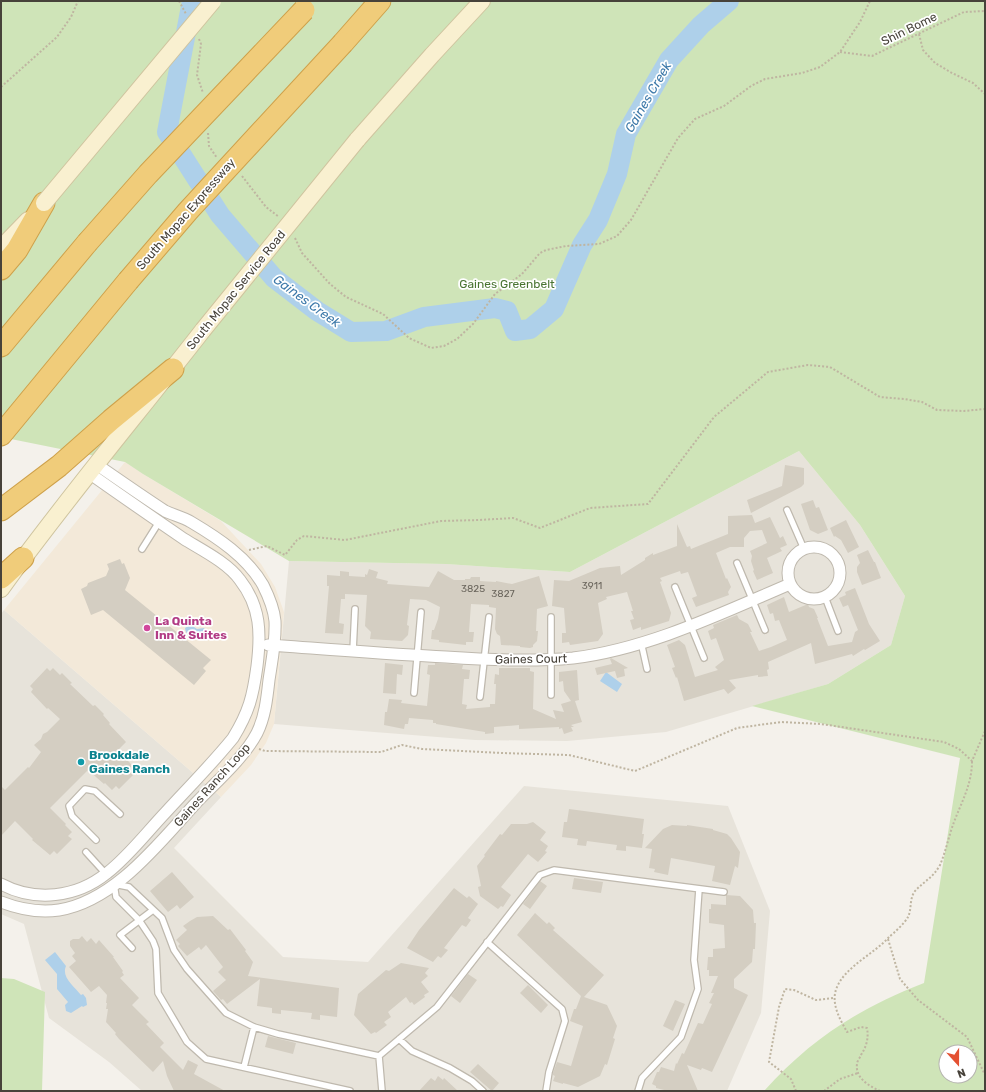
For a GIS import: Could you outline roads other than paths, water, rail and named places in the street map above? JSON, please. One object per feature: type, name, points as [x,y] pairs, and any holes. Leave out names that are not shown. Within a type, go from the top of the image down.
[{"type":"highway","name":"South Mopac Expressway","points":[[1,435],[128,281],[208,189],[380,1]]},
{"type":"highway","points":[[361,23],[388,1]]},
{"type":"highway","points":[[1,346],[148,174],[309,6]]},
{"type":"highway","points":[[1,269],[17,250],[44,203]]},
{"type":"highway","points":[[1,510],[59,466],[111,420],[173,369]]},
{"type":"highway","points":[[1,578],[23,558]]},
{"type":"main road","points":[[1,248],[44,203],[213,1]]},
{"type":"main road","name":"South Mopac Service Road","points":[[1,589],[23,558],[203,330],[357,140],[482,1]]},
{"type":"street","name":"Gaines Ranch Loop","points":[[1,902],[16,908],[38,911],[58,910],[79,905],[98,896],[135,868],[249,746],[262,722],[274,646],[275,619],[263,585],[240,556],[189,521],[167,512],[93,469]]},
{"type":"street","name":"Gaines Ranch Loop","points":[[1,884],[28,894],[46,896],[66,893],[86,886],[106,874],[133,848],[233,738],[249,709],[260,645],[260,625],[256,611],[240,579],[224,565],[159,522],[93,469]]},
{"type":"street","points":[[159,522],[167,512]]},
{"type":"street","points":[[813,547],[822,548],[830,552],[836,558],[840,567],[841,576],[838,585],[833,592],[825,597],[817,599],[805,597],[795,591],[790,584],[788,572],[792,560],[797,553],[804,549],[813,547]]},
{"type":"street","name":"Gaines Court","points":[[260,645],[484,660],[574,658],[620,649],[670,634],[790,584]]},
{"type":"street","points":[[106,874],[114,884]]},
{"type":"lane","points":[[787,510],[804,549]]},
{"type":"lane","points":[[142,549],[159,522]]},
{"type":"lane","points":[[737,563],[765,630]]},
{"type":"lane","points":[[675,587],[704,658]]},
{"type":"lane","points":[[825,597],[838,631]]},
{"type":"lane","points":[[353,651],[355,609]]},
{"type":"lane","points":[[414,693],[421,612]]},
{"type":"lane","points":[[480,697],[489,617]]},
{"type":"lane","points":[[551,617],[551,695]]},
{"type":"lane","points":[[641,642],[647,669]]},
{"type":"lane","points":[[96,840],[72,816],[69,806],[85,789],[95,791],[120,814]]},
{"type":"lane","points":[[86,852],[106,874]]},
{"type":"lane","points":[[379,1056],[436,1007],[540,875],[554,870],[724,892]]},
{"type":"lane","points":[[350,1091],[206,1060],[186,1042],[158,993],[156,949],[153,941],[139,920],[116,897],[114,884],[129,887],[162,918],[174,950],[205,990],[226,1013],[254,1027],[278,1034],[379,1056]]},
{"type":"lane","points":[[638,1091],[642,1078],[681,1037],[698,989],[694,960],[699,889]]},
{"type":"lane","points":[[132,948],[120,935],[153,910]]},
{"type":"lane","points":[[487,942],[562,1009],[565,1021],[549,1072],[546,1091]]},
{"type":"lane","points":[[244,1067],[254,1027]]},
{"type":"lane","points":[[399,1039],[412,1051],[450,1068],[472,1081],[483,1091]]},
{"type":"lane","points":[[379,1056],[382,1091]]},
{"type":"water","points":[[192,624],[197,629],[204,628],[206,631],[205,636],[202,638],[192,638],[187,634],[185,628]]},
{"type":"water","points":[[606,672],[622,684],[617,692],[600,681]]},
{"type":"water","points":[[55,952],[66,966],[65,974],[69,981],[81,995],[83,994],[86,998],[87,1005],[82,1006],[71,1013],[66,1011],[65,1005],[68,1002],[57,989],[57,974],[45,960]]},
{"type":"waterway","name":"Gaines Creek","points":[[192,1],[167,132],[220,215],[274,278],[317,311],[351,332],[386,331],[424,317],[495,308],[507,311],[515,331],[530,329],[554,309],[582,245],[598,220],[617,174],[626,134],[669,60],[701,25],[729,1]]},
{"type":"place","name":"La Quinta Inn & Suites","points":[[147,628]]},
{"type":"place","name":"Brookdale Gaines Ranch","points":[[81,762]]},
{"type":"park label","name":"Gaines Greenbelt","points":[[507,284]]}]
